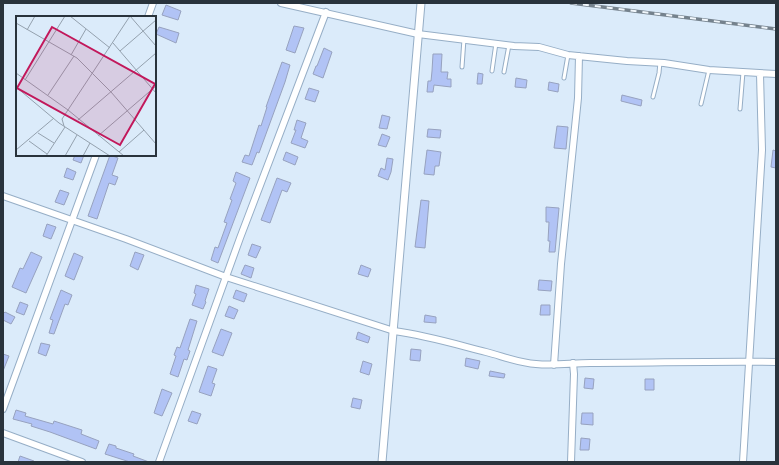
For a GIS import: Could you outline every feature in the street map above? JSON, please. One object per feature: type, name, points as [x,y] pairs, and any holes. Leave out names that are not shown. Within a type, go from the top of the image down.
[{"type":"street","points":[[148,16],[153,3]]},
{"type":"street","points":[[281,3],[418,34],[509,45],[539,47],[568,55],[626,61],[660,62],[709,70],[776,74]]},
{"type":"street","points":[[382,462],[394,331],[404,186],[421,3]]},
{"type":"street","points":[[159,462],[226,277],[326,12]]},
{"type":"street","points":[[554,365],[561,264],[578,98],[579,56]]},
{"type":"street","points":[[743,462],[762,150],[760,74]]},
{"type":"street","points":[[3,408],[96,156]]},
{"type":"street","points":[[3,196],[226,277],[394,331],[413,333],[447,341],[534,364],[776,362]]},
{"type":"street","points":[[571,462],[574,374],[573,363]]},
{"type":"street","points":[[3,433],[82,462]]},
{"type":"lane","points":[[462,67],[464,39]]},
{"type":"lane","points":[[492,71],[496,43]]},
{"type":"lane","points":[[504,72],[509,45]]},
{"type":"lane","points":[[564,78],[568,55]]},
{"type":"lane","points":[[653,97],[660,73],[660,62]]},
{"type":"lane","points":[[701,104],[709,70]]},
{"type":"lane","points":[[740,109],[743,72]]},
{"type":"building","points":[[166,5],[181,11],[178,20],[162,15]]},
{"type":"building","points":[[294,26],[304,28],[295,53],[286,50]]},
{"type":"building","points":[[159,27],[179,33],[176,43],[156,34]]},
{"type":"building","points":[[324,48],[332,52],[323,78],[313,74]]},
{"type":"building","points":[[433,54],[442,54],[441,72],[448,72],[447,79],[451,79],[451,87],[434,85],[433,92],[427,92],[428,81],[431,81]]},
{"type":"building","points":[[282,62],[290,65],[259,153],[257,152],[252,165],[242,162],[245,155],[249,156],[259,125],[261,126]]},
{"type":"building","points":[[478,73],[483,74],[482,84],[477,84]]},
{"type":"building","points":[[516,78],[527,80],[526,88],[515,87]]},
{"type":"building","points":[[549,82],[559,84],[558,92],[548,90]]},
{"type":"building","points":[[309,88],[319,91],[315,102],[305,99]]},
{"type":"building","points":[[622,95],[642,100],[641,106],[621,101]]},
{"type":"building","points":[[382,115],[390,117],[387,129],[379,128]]},
{"type":"building","points":[[297,120],[306,123],[301,138],[308,141],[305,148],[291,143],[296,130],[294,130]]},
{"type":"building","points":[[557,126],[568,127],[566,149],[554,148]]},
{"type":"building","points":[[428,129],[441,130],[440,138],[427,137]]},
{"type":"building","points":[[382,134],[390,137],[386,147],[378,145]]},
{"type":"building","points":[[427,150],[441,152],[439,166],[435,166],[434,175],[424,174]]},
{"type":"building","points":[[773,150],[776,151],[776,168],[771,167]]},
{"type":"building","points":[[286,152],[298,157],[295,165],[283,160]]},
{"type":"building","points":[[75,156],[84,156],[81,163],[73,160]]},
{"type":"building","points":[[110,156],[118,158],[112,175],[118,177],[115,185],[109,183],[97,219],[88,216]]},
{"type":"building","points":[[387,158],[393,159],[388,180],[378,176],[381,168],[385,170]]},
{"type":"building","points":[[67,168],[76,172],[73,180],[64,177]]},
{"type":"building","points":[[236,172],[250,178],[218,263],[211,260],[215,247],[218,248],[227,223],[224,222],[232,200],[230,199],[236,183],[233,181]]},
{"type":"building","points":[[277,178],[291,183],[287,192],[282,190],[270,223],[261,220]]},
{"type":"building","points":[[60,190],[69,193],[64,205],[55,202]]},
{"type":"building","points":[[421,200],[429,201],[425,248],[415,247]]},
{"type":"building","points":[[546,207],[559,208],[555,252],[549,252],[549,222],[546,222]]},
{"type":"building","points":[[47,224],[56,227],[51,239],[43,236]]},
{"type":"building","points":[[252,244],[261,247],[256,258],[248,255]]},
{"type":"building","points":[[31,252],[42,257],[26,293],[12,287],[20,268],[23,269]]},
{"type":"building","points":[[135,252],[144,255],[138,270],[130,266]]},
{"type":"building","points":[[74,253],[83,257],[74,280],[65,276]]},
{"type":"building","points":[[245,265],[254,268],[251,278],[241,274]]},
{"type":"building","points":[[361,265],[371,269],[368,277],[358,274]]},
{"type":"building","points":[[539,280],[552,281],[551,291],[538,290]]},
{"type":"building","points":[[196,285],[209,289],[203,309],[192,305],[196,294],[194,293]]},
{"type":"building","points":[[61,290],[72,295],[68,305],[65,304],[54,334],[49,333],[53,320],[50,319]]},
{"type":"building","points":[[236,290],[247,294],[244,302],[233,298]]},
{"type":"building","points":[[20,302],[28,305],[24,315],[16,312]]},
{"type":"building","points":[[541,305],[550,305],[550,315],[540,315]]},
{"type":"building","points":[[229,306],[238,310],[234,319],[225,316]]},
{"type":"building","points":[[5,312],[15,317],[11,324],[3,320],[3,314]]},
{"type":"building","points":[[425,315],[436,317],[436,323],[424,322]]},
{"type":"building","points":[[190,319],[197,321],[188,350],[190,351],[187,360],[184,359],[178,377],[170,374],[176,356],[174,355],[177,347],[180,348]]},
{"type":"building","points":[[221,329],[232,333],[223,356],[212,352]]},
{"type":"building","points":[[358,332],[370,337],[368,343],[356,339]]},
{"type":"building","points":[[41,343],[50,345],[46,356],[38,353]]},
{"type":"building","points":[[411,349],[421,350],[420,361],[410,360]]},
{"type":"building","points":[[3,354],[9,356],[3,371]]},
{"type":"building","points":[[466,358],[480,361],[478,369],[465,366]]},
{"type":"building","points":[[363,361],[372,364],[369,375],[360,372]]},
{"type":"building","points":[[208,366],[217,369],[212,383],[215,384],[211,396],[199,392]]},
{"type":"building","points":[[490,371],[505,374],[504,378],[489,376]]},
{"type":"building","points":[[585,378],[594,379],[593,389],[584,388]]},
{"type":"building","points":[[645,379],[654,379],[654,390],[645,390]]},
{"type":"building","points":[[162,389],[172,393],[162,416],[154,413]]},
{"type":"building","points":[[353,398],[362,400],[360,409],[351,407]]},
{"type":"building","points":[[16,410],[26,413],[25,416],[53,424],[54,421],[82,430],[81,434],[99,441],[96,449],[31,426],[32,424],[13,419]]},
{"type":"building","points":[[192,411],[201,414],[197,424],[188,421]]},
{"type":"building","points":[[582,413],[593,413],[593,425],[581,424]]},
{"type":"building","points":[[581,438],[590,439],[589,450],[580,450]]},
{"type":"building","points":[[109,444],[149,462],[130,462],[105,454]]},
{"type":"building","points":[[20,456],[34,461],[34,462],[18,462]]},
{"type":"railway","points":[[571,3],[776,29]]}]
